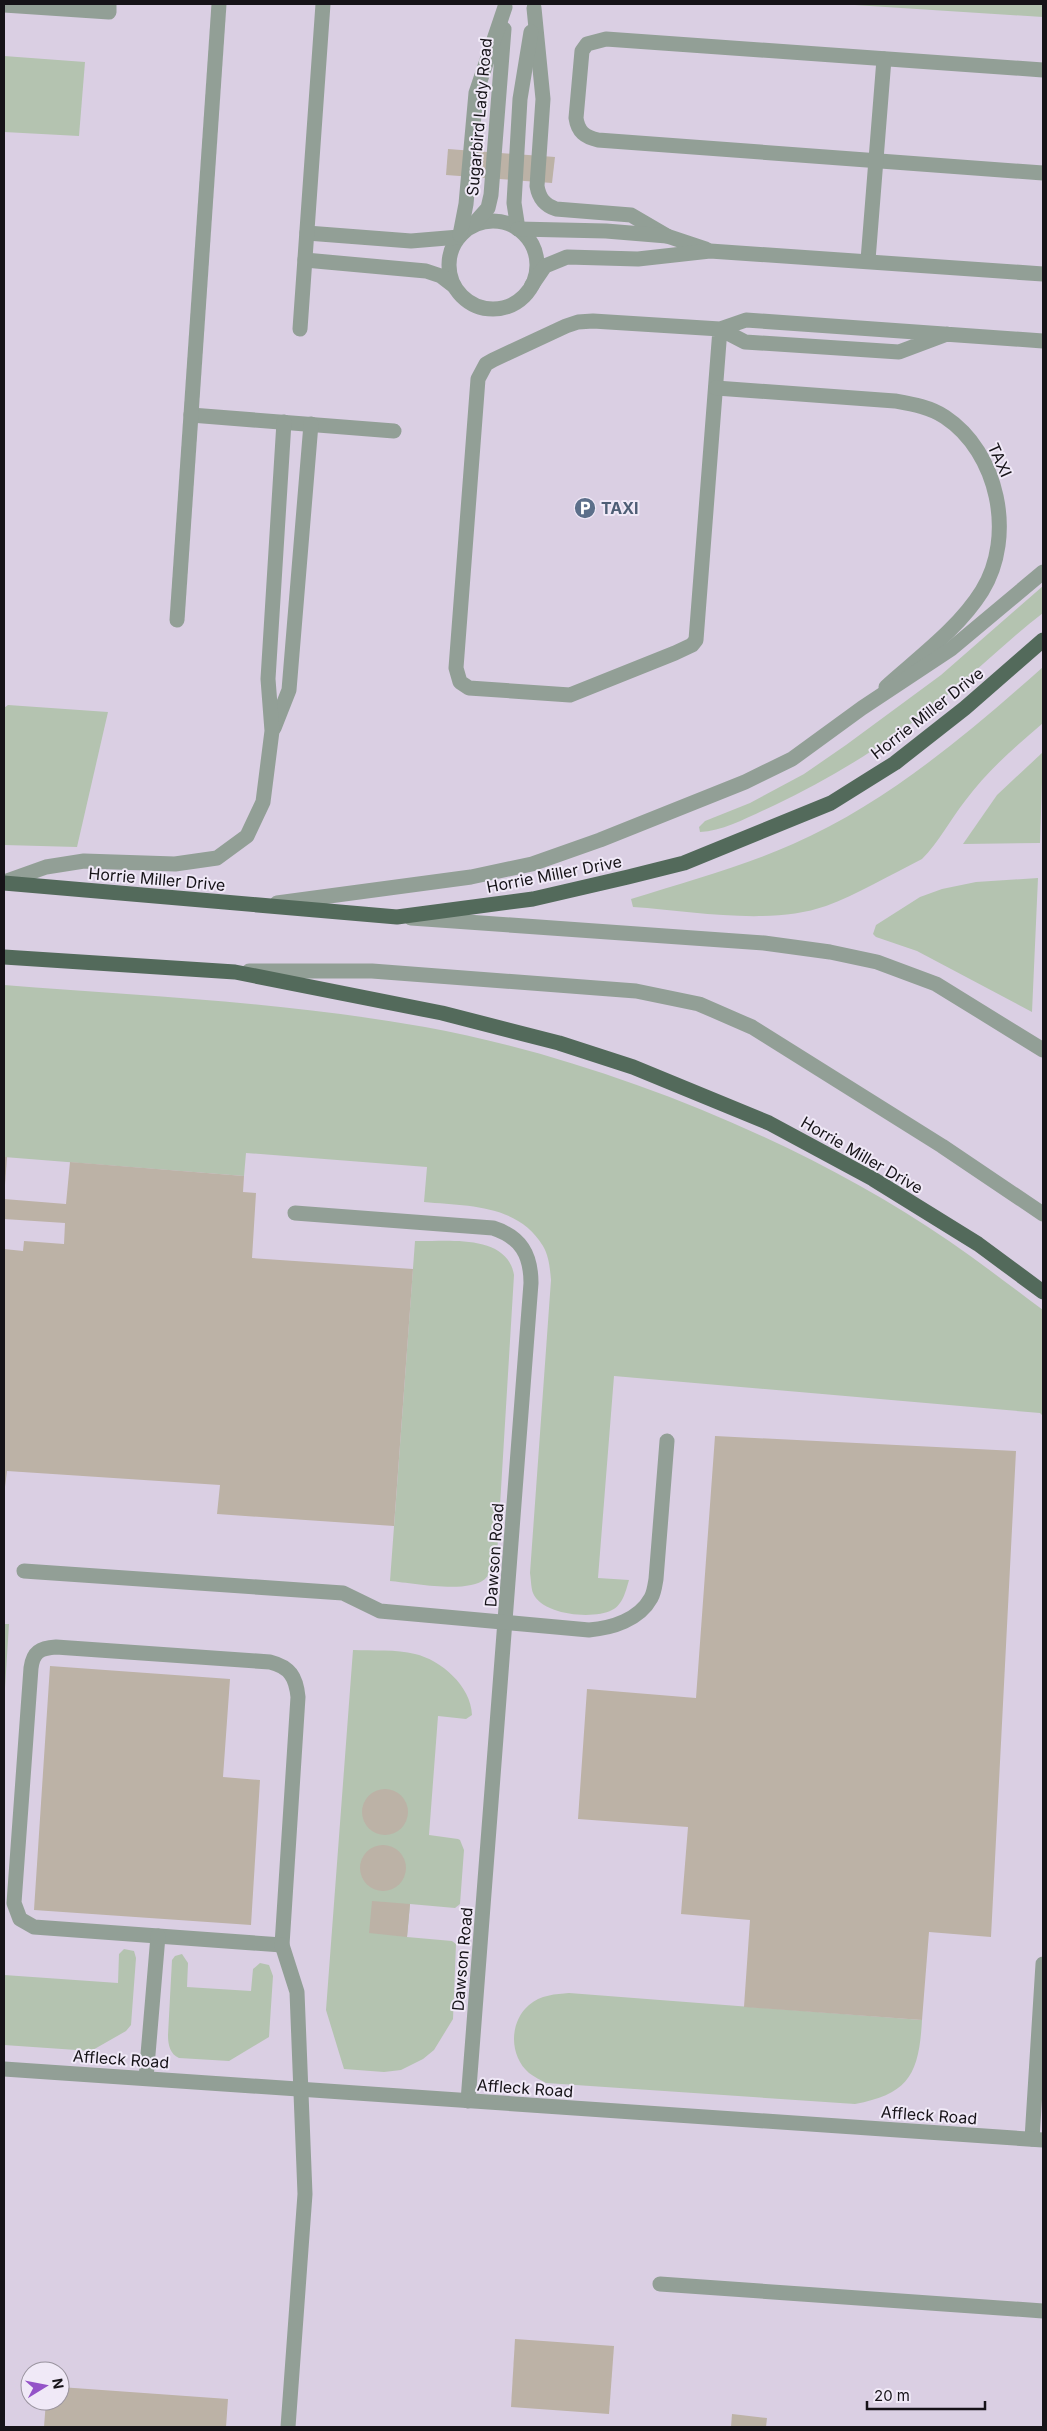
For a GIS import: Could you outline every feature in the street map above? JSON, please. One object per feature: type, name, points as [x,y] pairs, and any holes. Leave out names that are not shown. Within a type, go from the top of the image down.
[{"type":"main road","name":"Horrie Miller Drive","points":[[4,882],[255,906],[398,917],[533,899],[619,879],[684,863],[760,834],[831,803],[896,763],[966,708],[1043,640]]},
{"type":"main road","name":"Horrie Miller Drive","points":[[4,957],[235,972],[442,1013],[559,1043],[633,1067],[770,1123],[873,1179],[978,1244],[1043,1292]]},
{"type":"street","points":[[4,5],[109,12],[110,4]]},
{"type":"street","points":[[177,620],[219,4]]},
{"type":"street","points":[[300,329],[323,4]]},
{"type":"street","points":[[454,286],[449,261],[452,248],[463,233],[476,93],[506,5]]},
{"type":"street","name":"Sugarbird Lady Road","points":[[463,233],[488,208],[491,195],[506,5]]},
{"type":"street","points":[[532,285],[536,273],[535,255],[528,238],[518,229],[514,203],[520,99],[534,6]]},
{"type":"street","points":[[534,6],[543,99],[537,186],[539,195],[548,206],[556,209],[631,215],[667,236],[710,251]]},
{"type":"street","points":[[1043,70],[606,39],[596,40],[587,44],[582,51],[576,118],[577,128],[582,134],[598,140],[1043,173]]},
{"type":"street","points":[[868,260],[884,59]]},
{"type":"street","points":[[307,233],[410,241],[463,233],[482,222],[495,221],[518,229],[606,231],[667,236]]},
{"type":"street","points":[[305,260],[426,271],[441,276],[454,286],[462,297],[473,305],[486,309],[500,309],[513,305],[524,297],[545,266],[567,257],[638,259],[710,251],[868,260],[1043,274]]},
{"type":"street","points":[[720,329],[697,635],[692,645],[570,695],[464,686],[457,676],[456,668],[478,379],[486,364],[578,322],[593,321],[720,329],[746,320],[1043,341]]},
{"type":"street","points":[[720,329],[745,342],[899,352],[947,334]]},
{"type":"street","name":"TAXI","points":[[716,388],[895,401],[919,405],[944,416],[962,431],[980,452],[990,474],[997,503],[999,534],[995,561],[984,588],[972,606],[862,708]]},
{"type":"street","points":[[191,415],[394,431]]},
{"type":"street","points":[[4,882],[46,867],[84,861],[175,864],[218,858],[247,836],[263,802],[272,731],[268,679],[284,422]]},
{"type":"street","points":[[272,731],[289,690],[311,424]]},
{"type":"street","points":[[255,906],[472,877],[532,864],[600,840],[745,782],[792,759],[862,708],[951,649],[1043,572]]},
{"type":"street","points":[[398,917],[764,944],[830,952],[877,962],[936,984],[1043,1050]]},
{"type":"street","points":[[235,972],[372,970],[636,992],[699,1004],[752,1027],[942,1146],[1043,1214]]},
{"type":"street","name":"Dawson Road","points":[[295,1213],[493,1228],[514,1237],[523,1246],[529,1259],[531,1283],[468,2101]]},
{"type":"street","points":[[24,1571],[343,1593],[380,1611],[598,1629],[623,1622],[640,1612],[651,1598],[656,1579],[667,1440]]},
{"type":"street","points":[[282,1945],[34,1927],[20,1919],[14,1903],[33,1657],[46,1648],[56,1647],[270,1662],[291,1671],[297,1683],[298,1697],[282,1945],[296,1992],[305,2194],[288,2427]]},
{"type":"street","points":[[146,2078],[158,1936]]},
{"type":"street","points":[[1038,2140],[1043,1964]]},
{"type":"street","name":"Affleck Road","points":[[4,2068],[1038,2140]]},
{"type":"street","points":[[660,2284],[1043,2311]]},
{"type":"shaded area","points":[[4,4],[1043,4],[1043,2427],[4,2427]]},
{"type":"green space","points":[[839,4],[1043,4],[1043,17]]},
{"type":"green space","points":[[4,56],[85,62],[79,136],[4,132]]},
{"type":"green space","points":[[1043,586],[1043,613],[945,697],[905,728],[842,769],[798,794],[729,826],[700,832],[699,827],[705,821],[750,803],[804,774],[846,745],[941,675]]},
{"type":"green space","points":[[1043,667],[1043,723],[992,769],[922,859],[849,896],[826,906],[804,912],[780,915],[730,916],[633,907],[631,899],[753,860],[793,844],[861,808],[894,787],[955,742]]},
{"type":"green space","points":[[8,705],[108,712],[77,847],[4,845],[4,708]]},
{"type":"green space","points":[[1043,752],[1040,843],[963,844],[997,795]]},
{"type":"green space","points":[[1038,878],[1032,1012],[917,951],[876,937],[873,934],[876,925],[920,897],[942,889],[976,882]]},
{"type":"green space","points":[[4,985],[320,1011],[425,1027],[492,1041],[560,1060],[629,1082],[698,1108],[765,1137],[830,1169],[891,1204],[961,1249],[1043,1310],[1043,1416],[1040,1413],[614,1376],[598,1578],[629,1580],[624,1597],[619,1605],[612,1610],[593,1615],[569,1614],[557,1611],[538,1600],[533,1593],[530,1573],[551,1280],[547,1254],[532,1232],[520,1222],[490,1210],[424,1202],[427,1167],[246,1153],[244,1176],[4,1157]]},
{"type":"green space","points":[[415,1241],[458,1241],[488,1246],[500,1252],[509,1262],[514,1275],[497,1555],[491,1571],[485,1579],[466,1586],[453,1587],[390,1581]]},
{"type":"green space","points":[[4,1624],[9,1624],[4,1704]]},
{"type":"green space","points":[[353,1650],[408,1652],[435,1662],[453,1676],[460,1685],[470,1704],[472,1715],[466,1719],[438,1716],[429,1835],[460,1840],[464,1850],[460,1904],[455,1908],[410,1904],[407,1937],[452,1941],[456,1944],[453,2019],[434,2050],[423,2059],[401,2070],[384,2072],[344,2069],[326,2010]]},
{"type":"green space","points":[[124,1949],[134,1951],[136,1958],[131,2025],[126,2031],[91,2051],[4,2045],[4,1975],[118,1983],[119,1954]]},
{"type":"green space","points":[[182,1954],[188,1963],[187,1987],[251,1991],[253,1969],[260,1963],[269,1965],[273,1976],[269,2037],[229,2061],[179,2058],[173,2054],[169,2046],[168,2035],[172,1960],[175,1956]]},
{"type":"green space","points":[[569,1993],[922,2020],[918,2054],[914,2068],[899,2087],[873,2100],[855,2104],[546,2083],[522,2066],[515,2048],[515,2030],[522,2012],[533,2002],[548,1996]]},
{"type":"building","points":[[448,149],[555,157],[552,183],[446,175]]},
{"type":"building","points":[[4,1157],[7,1157],[5,1185],[4,1185]]},
{"type":"building","points":[[70,1162],[244,1176],[243,1192],[256,1193],[252,1258],[413,1269],[394,1526],[217,1514],[220,1485],[7,1471],[4,1495],[4,1249],[23,1251],[24,1241],[64,1244],[65,1223],[4,1219],[4,1199],[66,1204]]},
{"type":"building","points":[[715,1436],[1016,1451],[991,1937],[929,1932],[922,2020],[744,2007],[750,1920],[681,1914],[688,1827],[578,1819],[587,1689],[696,1698]]},
{"type":"building","points":[[50,1666],[230,1679],[223,1777],[260,1780],[251,1925],[34,1910]]},
{"type":"building","points":[[381,1789],[389,1789],[398,1793],[404,1799],[408,1812],[404,1825],[398,1831],[389,1835],[381,1835],[372,1831],[366,1825],[362,1816],[362,1808],[366,1799],[372,1793]]},
{"type":"building","points":[[379,1845],[387,1845],[396,1849],[402,1855],[406,1868],[402,1881],[396,1887],[387,1891],[379,1891],[370,1887],[364,1881],[360,1872],[360,1864],[364,1855],[370,1849]]},
{"type":"building","points":[[372,1901],[410,1904],[407,1937],[369,1933]]},
{"type":"building","points":[[515,2339],[614,2346],[609,2414],[511,2407]]},
{"type":"building","points":[[70,2388],[228,2399],[226,2427],[44,2427],[45,2411],[70,2411]]},
{"type":"building","points":[[732,2414],[767,2418],[766,2427],[731,2427]]},
{"type":"place","name":"TAXI","points":[[585,508]]}]
